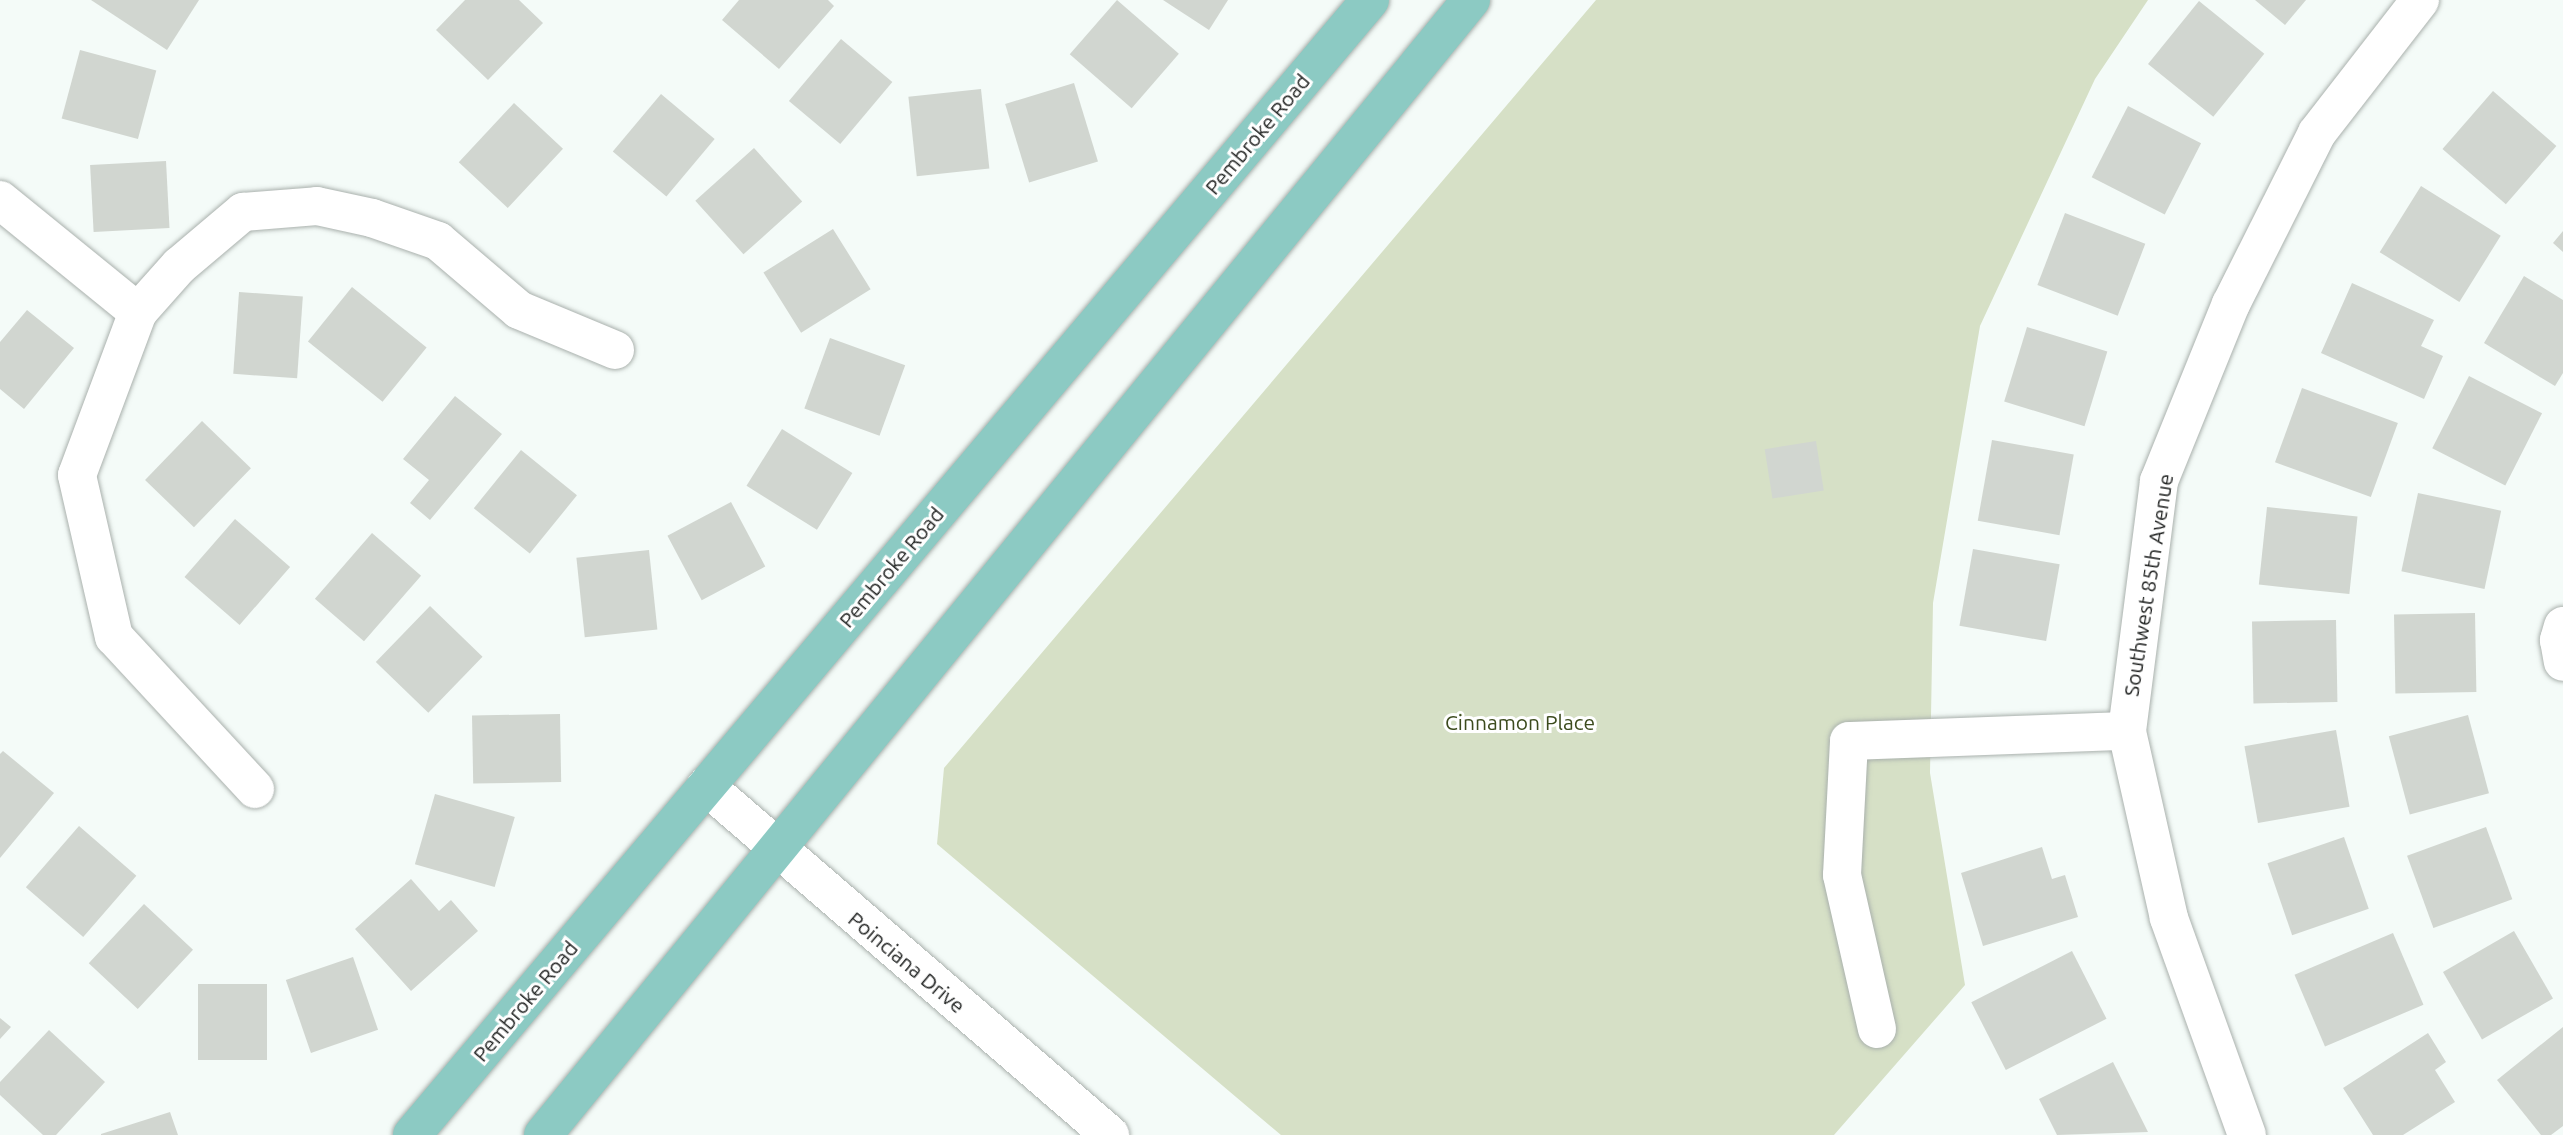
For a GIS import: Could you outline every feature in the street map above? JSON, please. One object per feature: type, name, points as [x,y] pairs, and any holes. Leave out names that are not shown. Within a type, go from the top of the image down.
[{"type":"main road","name":"Pembroke Road","points":[[412,1135],[1370,0]]},
{"type":"main road","points":[[543,1135],[1471,0]]},
{"type":"street","name":"Southwest 85th Avenue","points":[[2247,1135],[2169,918],[2127,731],[2164,468],[2231,304],[2317,133],[2420,0]]},
{"type":"street","points":[[0,200],[138,312]]},
{"type":"street","points":[[255,789],[114,637],[77,475],[138,312],[179,266],[243,212],[317,205],[372,218],[438,241],[519,310],[615,350]]},
{"type":"street","points":[[2563,626],[2559,640],[2563,662]]},
{"type":"street","points":[[1877,1029],[1842,875],[1849,741],[2127,731]]},
{"type":"street","name":"Poinciana Drive","points":[[706,786],[1110,1135]]},
{"type":"green space","name":"Cinnamon Place","points":[[1596,0],[2148,0],[2095,79],[1980,326],[1933,603],[1930,773],[1965,985],[1834,1135],[1281,1135],[937,844],[944,768]]},
{"type":"building","points":[[91,0],[199,0],[167,50]]},
{"type":"building","points":[[465,0],[519,0],[543,23],[488,80],[436,30]]},
{"type":"building","points":[[739,0],[828,0],[834,6],[779,69],[722,20]]},
{"type":"building","points":[[1117,0],[1179,54],[1132,108],[1070,54]]},
{"type":"building","points":[[1163,0],[1228,0],[1209,30]]},
{"type":"building","points":[[2255,0],[2306,0],[2285,25]]},
{"type":"building","points":[[2199,1],[2264,54],[2213,117],[2148,64]]},
{"type":"building","points":[[841,39],[892,82],[840,144],[789,101]]},
{"type":"building","points":[[80,50],[156,70],[138,139],[62,119]]},
{"type":"building","points":[[1074,83],[1098,161],[1029,182],[1005,104]]},
{"type":"building","points":[[981,89],[989,169],[917,176],[908,97]]},
{"type":"building","points":[[2493,91],[2556,146],[2506,204],[2442,149]]},
{"type":"building","points":[[661,94],[715,139],[666,196],[613,151]]},
{"type":"building","points":[[514,103],[563,149],[508,208],[459,162]]},
{"type":"building","points":[[2128,106],[2201,143],[2165,215],[2092,177]]},
{"type":"building","points":[[754,148],[802,202],[743,254],[695,201]]},
{"type":"building","points":[[166,161],[170,228],[94,232],[90,165]]},
{"type":"building","points":[[2421,186],[2501,236],[2459,302],[2380,252]]},
{"type":"building","points":[[2065,213],[2145,244],[2118,316],[2037,285]]},
{"type":"building","points":[[833,229],[871,289],[801,333],[763,272]]},
{"type":"building","points":[[2563,231],[2563,252],[2553,243]]},
{"type":"building","points":[[2524,276],[2563,300],[2563,373],[2555,386],[2484,343]]},
{"type":"building","points":[[2352,283],[2434,320],[2421,346],[2443,356],[2424,399],[2321,353]]},
{"type":"building","points":[[352,287],[427,347],[383,402],[308,341]]},
{"type":"building","points":[[239,292],[303,296],[297,378],[233,374]]},
{"type":"building","points":[[27,310],[74,348],[24,409],[0,389],[0,342]]},
{"type":"building","points":[[2027,327],[2107,352],[2085,426],[2004,402]]},
{"type":"building","points":[[830,338],[905,365],[880,436],[804,408]]},
{"type":"building","points":[[2469,376],[2542,413],[2505,485],[2432,448]]},
{"type":"building","points":[[2302,388],[2398,423],[2371,497],[2275,462]]},
{"type":"building","points":[[455,396],[502,434],[430,520],[410,503],[429,480],[403,459]]},
{"type":"building","points":[[202,421],[251,468],[194,527],[145,480]]},
{"type":"building","points":[[782,429],[852,473],[817,530],[746,486]]},
{"type":"building","points":[[1992,440],[2074,454],[2059,535],[1978,521]]},
{"type":"building","points":[[1816,441],[1824,490],[1772,499],[1765,449]]},
{"type":"building","points":[[521,450],[577,495],[530,554],[474,508]]},
{"type":"building","points":[[2418,493],[2501,511],[2485,589],[2401,571]]},
{"type":"building","points":[[731,502],[765,566],[702,600],[667,536]]},
{"type":"building","points":[[2267,507],[2358,517],[2349,594],[2259,585]]},
{"type":"building","points":[[235,519],[290,567],[240,625],[184,577]]},
{"type":"building","points":[[372,533],[421,576],[364,641],[315,599]]},
{"type":"building","points":[[1973,549],[2060,564],[2046,641],[1959,626]]},
{"type":"building","points":[[649,550],[657,630],[585,637],[576,558]]},
{"type":"building","points":[[430,606],[483,657],[428,713],[376,662]]},
{"type":"building","points":[[2475,613],[2476,692],[2395,693],[2394,614]]},
{"type":"building","points":[[2336,620],[2337,702],[2253,703],[2252,621]]},
{"type":"building","points":[[560,714],[561,782],[473,784],[472,716]]},
{"type":"building","points":[[2468,715],[2489,793],[2410,814],[2389,736]]},
{"type":"building","points":[[2336,730],[2350,807],[2258,823],[2244,746]]},
{"type":"building","points":[[3,751],[54,793],[0,858],[0,754]]},
{"type":"building","points":[[435,794],[515,817],[495,887],[415,864]]},
{"type":"building","points":[[79,826],[136,876],[83,937],[26,887]]},
{"type":"building","points":[[2486,827],[2512,899],[2433,928],[2407,856]]},
{"type":"building","points":[[2344,837],[2369,909],[2292,935],[2267,863]]},
{"type":"building","points":[[2042,847],[2052,879],[2065,875],[2078,917],[1983,946],[1961,873]]},
{"type":"building","points":[[411,879],[439,911],[451,900],[478,931],[411,991],[355,929]]},
{"type":"building","points":[[144,904],[193,950],[138,1009],[89,963]]},
{"type":"building","points":[[2514,931],[2553,999],[2482,1040],[2443,972]]},
{"type":"building","points":[[2393,933],[2423,1005],[2325,1047],[2295,975]]},
{"type":"building","points":[[2072,951],[2107,1019],[2006,1070],[1971,1002]]},
{"type":"building","points":[[353,957],[378,1030],[311,1053],[286,980]]},
{"type":"building","points":[[198,984],[267,984],[267,1060],[198,1060]]},
{"type":"building","points":[[0,1018],[11,1027],[0,1039]]},
{"type":"building","points":[[2563,1027],[2563,1126],[2551,1135],[2541,1135],[2497,1080]]},
{"type":"building","points":[[49,1030],[105,1082],[56,1135],[43,1135],[0,1095],[0,1082]]},
{"type":"building","points":[[2428,1033],[2446,1062],[2435,1070],[2455,1102],[2403,1135],[2373,1135],[2343,1088]]},
{"type":"building","points":[[2113,1062],[2148,1132],[2057,1135],[2039,1099]]},
{"type":"building","points":[[170,1112],[178,1135],[101,1135],[101,1134]]}]
